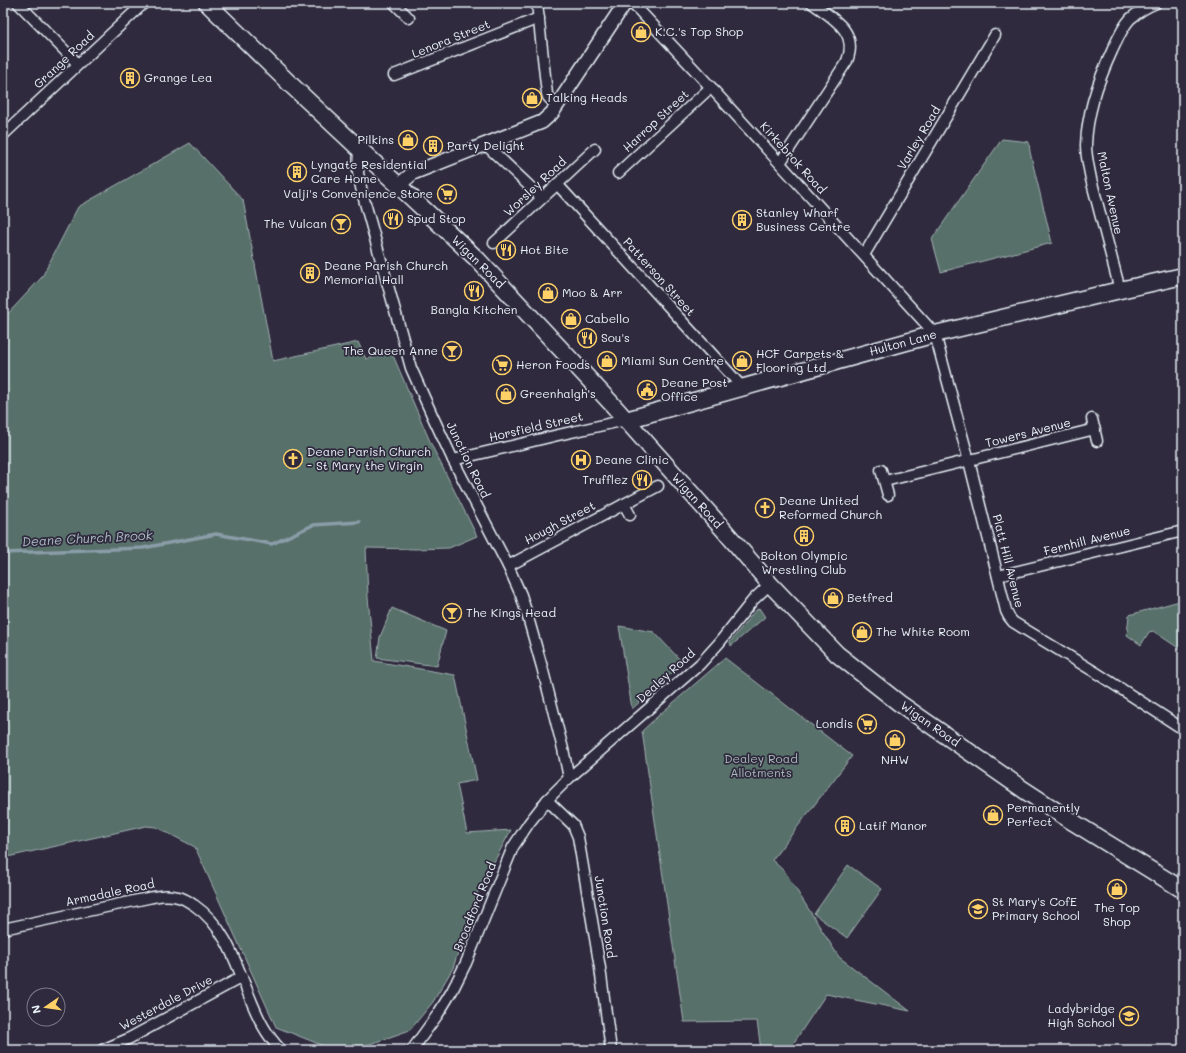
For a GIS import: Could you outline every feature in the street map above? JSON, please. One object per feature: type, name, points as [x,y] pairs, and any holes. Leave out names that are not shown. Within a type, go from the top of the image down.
[{"type":"main road","name":"Wigan Road","points":[[207,3],[283,78],[477,259],[626,420],[770,584],[837,654],[899,702],[1063,815],[1183,890]]},
{"type":"main road","name":"Hulton Lane","points":[[626,420],[935,334],[1183,276]]},
{"type":"street","points":[[18,3],[78,64]]},
{"type":"street","name":"Grange Road","points":[[3,135],[144,3]]},
{"type":"street","points":[[394,3],[409,18]]},
{"type":"street","points":[[537,3],[547,94],[557,106]]},
{"type":"street","points":[[399,185],[413,173],[542,122],[557,106],[625,3]]},
{"type":"street","name":"Kirkebrok Road","points":[[630,3],[638,9],[711,87],[935,334]]},
{"type":"street","points":[[780,163],[849,55],[849,42],[846,30],[841,24],[812,3]]},
{"type":"street","name":"Malton Avenue","points":[[1120,290],[1088,164],[1086,146],[1088,129],[1092,104],[1099,81],[1116,42],[1129,20],[1146,7],[1156,3]]},
{"type":"street","name":"Lenora Street","points":[[394,75],[539,18]]},
{"type":"street","name":"Varley Road","points":[[864,256],[996,35]]},
{"type":"street","name":"Harrop Street","points":[[618,173],[711,87]]},
{"type":"street","points":[[485,144],[542,198]]},
{"type":"street","name":"Junction Road","points":[[359,148],[358,168],[362,192],[412,368],[452,460],[508,566],[521,595],[563,749],[569,778]]},
{"type":"street","name":"Worsley Road","points":[[494,243],[594,149]]},
{"type":"street","name":"Patterson Street","points":[[557,184],[742,387]]},
{"type":"street","name":"Platt Hill Avenue","points":[[935,334],[969,461],[1006,611],[1009,617],[1013,622],[1183,729]]},
{"type":"street","name":"Horsfield Street","points":[[452,460],[626,420]]},
{"type":"street","name":"Towers Avenue","points":[[885,482],[969,461],[1094,424],[1097,441]]},
{"type":"street","points":[[881,470],[888,494]]},
{"type":"street","name":"Hough Street","points":[[508,566],[658,486]]},
{"type":"street","points":[[624,504],[630,515]]},
{"type":"street","name":"Fernhill Avenue","points":[[998,576],[1183,531]]},
{"type":"street","name":"Dealey Road","points":[[569,778],[700,664],[719,643],[753,600],[770,584]]},
{"type":"street","name":"Broadford Road","points":[[412,1050],[438,1014],[452,991],[466,963],[513,847],[547,800],[569,778]]},
{"type":"street","name":"Junction Road","points":[[547,800],[573,825],[578,837],[600,968],[611,1050]]},
{"type":"street","name":"Armadale Road","points":[[3,929],[148,898],[165,895],[178,896],[203,912],[218,928],[228,943],[263,1026],[281,1050]]},
{"type":"street","name":"Westerdale Drive","points":[[102,1050],[128,1039],[242,977]]},
{"type":"green space","points":[[1002,139],[1029,142],[1030,152],[1052,243],[941,272],[932,239]]},
{"type":"green space","points":[[190,143],[243,200],[273,361],[358,342],[366,359],[392,353],[432,446],[477,536],[449,548],[366,548],[368,597],[374,661],[455,675],[477,780],[457,784],[467,833],[511,830],[477,894],[453,968],[433,1002],[410,1030],[353,1050],[334,1050],[276,1027],[195,847],[156,827],[146,826],[3,858],[3,319],[42,277],[78,207]]},
{"type":"green space","points":[[1183,600],[1183,651],[1153,631],[1149,632],[1141,645],[1127,635],[1129,615]]},
{"type":"green space","points":[[392,608],[446,631],[437,666],[377,658],[380,637]]},
{"type":"green space","points":[[759,608],[765,617],[731,646],[730,642],[754,612]]},
{"type":"green space","points":[[619,626],[654,632],[683,663],[632,709]]},
{"type":"green space","name":"Dealey Road Allotments","points":[[725,658],[852,756],[772,860],[785,872],[839,957],[910,1011],[826,994],[789,1050],[761,1050],[757,1021],[684,1022],[642,731]]},
{"type":"green space","points":[[848,865],[882,889],[847,938],[814,914]]},
{"type":"waterway","name":"Deane Church Brook","points":[[3,553],[143,548],[216,534],[272,544],[313,525],[359,522]]},
{"type":"place","name":"K.C.'s Top Shop","points":[[641,32]]},
{"type":"place","name":"Grange Lea","points":[[130,78]]},
{"type":"place","name":"Talking Heads","points":[[532,98]]},
{"type":"place","name":"Pilkins","points":[[408,140]]},
{"type":"place","name":"Party Delight","points":[[433,146]]},
{"type":"place","name":"Lyngate Residential Care Home","points":[[297,172]]},
{"type":"place","name":"Valji's Convenience Store","points":[[447,194]]},
{"type":"place","name":"Spud Stop","points":[[393,219]]},
{"type":"place","name":"Stanley Wharf Business Centre","points":[[742,220]]},
{"type":"place","name":"The Vulcan","points":[[341,224]]},
{"type":"place","name":"Hot Bite","points":[[506,250]]},
{"type":"place","name":"Deane Parish Church Memorial Hall","points":[[310,273]]},
{"type":"place","name":"Bangla Kitchen","points":[[474,291]]},
{"type":"place","name":"Moo & Arr","points":[[548,293]]},
{"type":"place","name":"Cabello","points":[[571,319]]},
{"type":"place","name":"Sou's","points":[[587,338]]},
{"type":"place","name":"The Queen Anne","points":[[452,351]]},
{"type":"place","name":"Miami Sun Centre","points":[[607,361]]},
{"type":"place","name":"HCF Carpets & Flooring Ltd","points":[[742,361]]},
{"type":"place","name":"Heron Foods","points":[[502,365]]},
{"type":"place","name":"Deane Post Office","points":[[647,390]]},
{"type":"place","name":"Greenhalgh's","points":[[506,394]]},
{"type":"place","name":"Deane Parish Church - St Mary the Virgin","points":[[293,459]]},
{"type":"place","name":"Deane Clinic","points":[[581,460]]},
{"type":"place","name":"Trufflez","points":[[642,480]]},
{"type":"place","name":"Deane United Reformed Church","points":[[765,508]]},
{"type":"place","name":"Bolton Olympic Wrestling Club","points":[[804,536]]},
{"type":"place","name":"Betfred","points":[[833,598]]},
{"type":"place","name":"The Kings Head","points":[[452,613]]},
{"type":"place","name":"The White Room","points":[[862,632]]},
{"type":"place","name":"Londis","points":[[867,724]]},
{"type":"place","name":"NHW","points":[[895,740]]},
{"type":"place","name":"Permanently Perfect","points":[[993,815]]},
{"type":"place","name":"Latif Manor","points":[[845,826]]},
{"type":"place","name":"The Top Shop","points":[[1117,889]]},
{"type":"place","name":"St Mary's CofE Primary School","points":[[978,909]]},
{"type":"place","name":"Ladybridge High School","points":[[1129,1016]]}]
